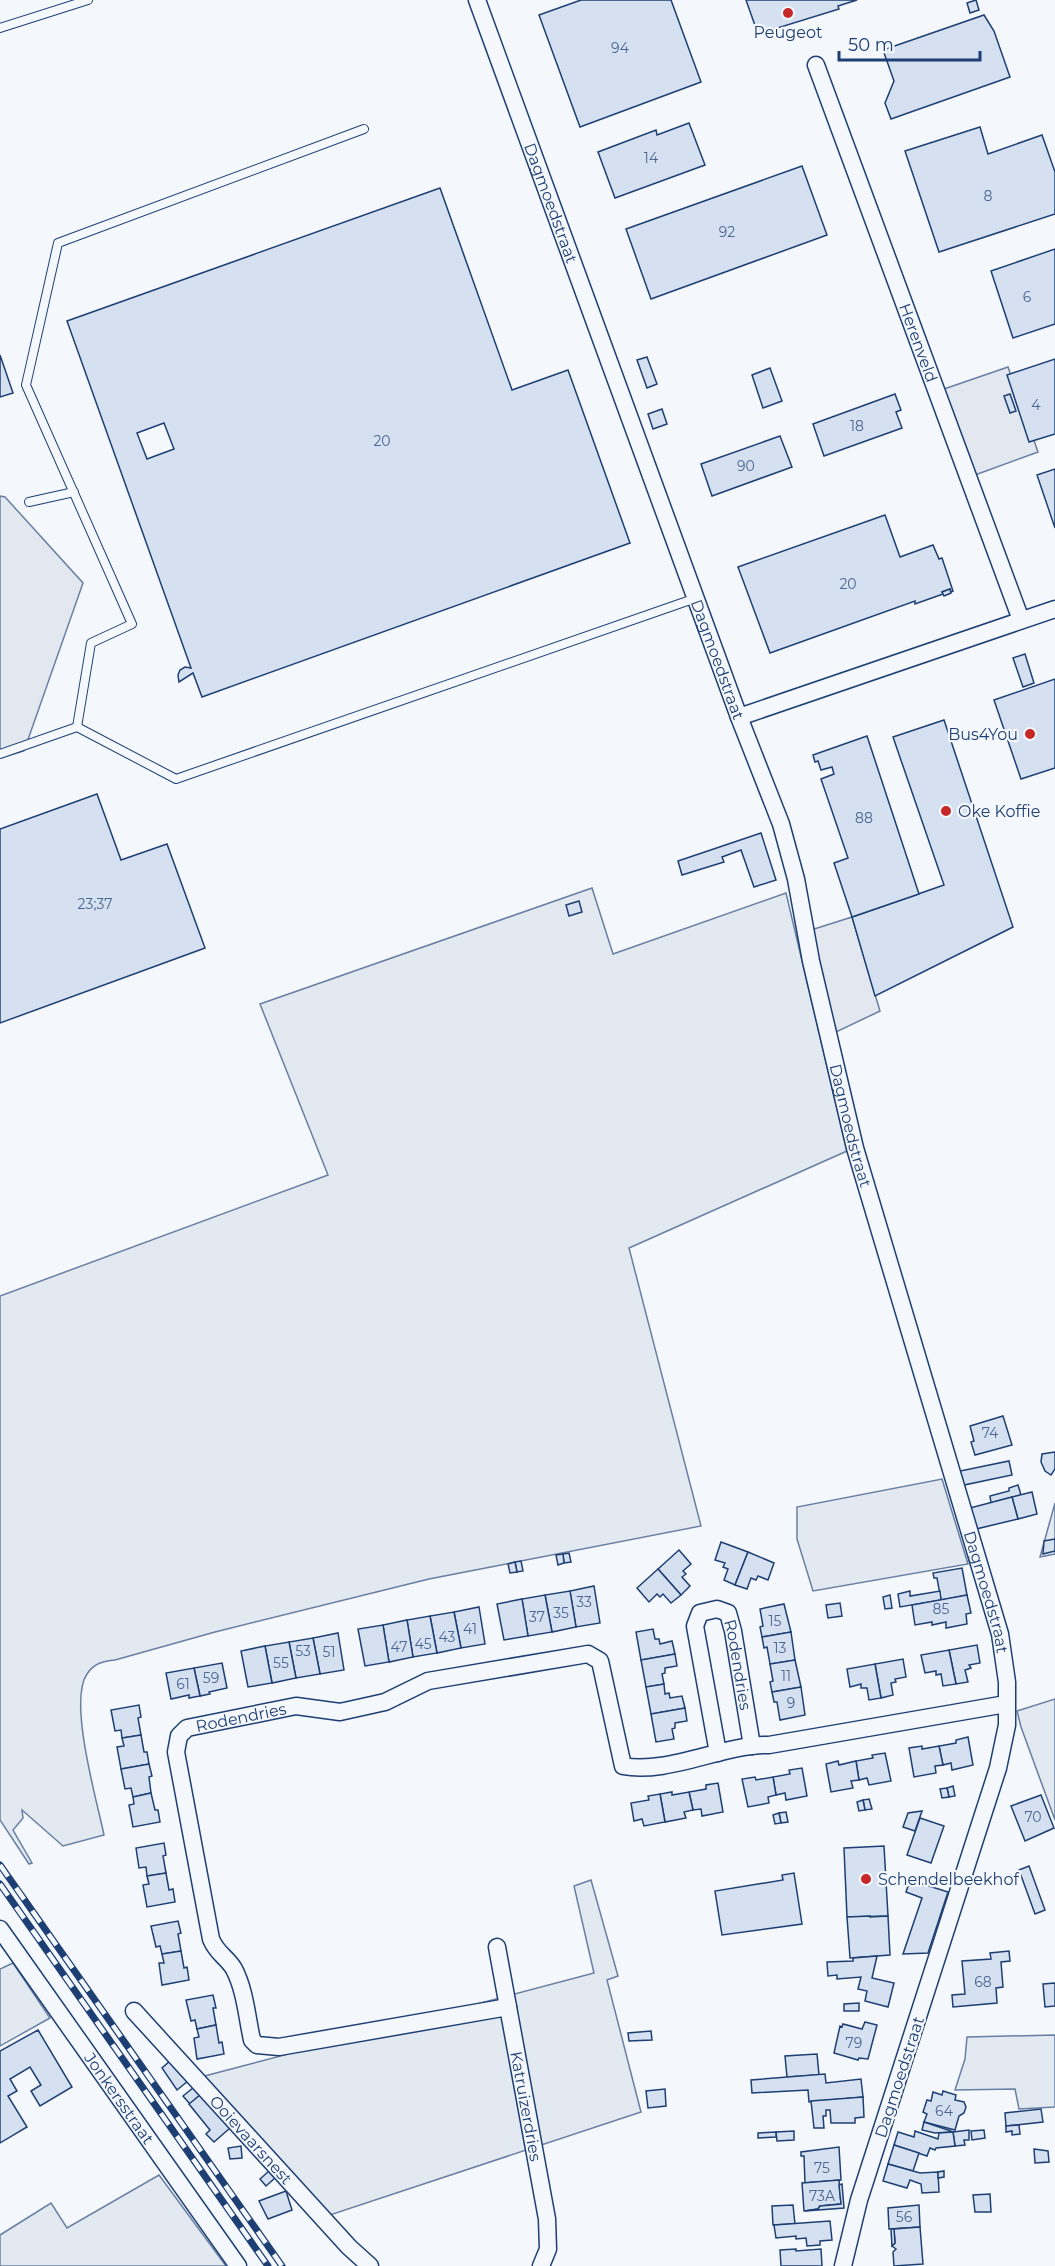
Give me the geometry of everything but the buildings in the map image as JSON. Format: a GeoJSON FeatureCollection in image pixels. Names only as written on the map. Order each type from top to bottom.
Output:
{"type":"FeatureCollection","features":[{"type":"Feature","properties":{"kind":"street","name":"Dagmoedstraat"},"geometry":{"type":"LineString","coordinates":[[477,0],[739,717],[781,824],[796,879],[811,961],[855,1148],[999,1634],[1007,1682],[1007,1725],[998,1768],[859,2200],[843,2266]]}},
{"type":"Feature","properties":{"kind":"street","name":"Herenveld"},"geometry":{"type":"LineString","coordinates":[[816,65],[1021,620]]}},
{"type":"Feature","properties":{"kind":"street"},"geometry":{"type":"LineString","coordinates":[[739,717],[1055,609]]}},
{"type":"Feature","properties":{"kind":"street","name":"Rodendries"},"geometry":{"type":"LineString","coordinates":[[718,1753],[695,1626],[700,1613],[717,1609],[728,1613],[733,1631],[752,1746]]}},
{"type":"Feature","properties":{"kind":"street","name":"Rodendries"},"geometry":{"type":"LineString","coordinates":[[508,2007],[279,2047],[258,2045],[252,2040],[239,1982],[233,1967],[216,1951],[211,1939],[176,1752],[179,1736],[187,1728],[296,1706],[340,1712],[368,1707],[385,1702],[428,1681],[588,1654],[600,1661],[623,1766],[636,1769],[752,1746],[1006,1704]]}},
{"type":"Feature","properties":{"kind":"street","name":"Jonkersstraat"},"geometry":{"type":"LineString","coordinates":[[0,1929],[238,2266]]}},
{"type":"Feature","properties":{"kind":"street","name":"Katruizerdries"},"geometry":{"type":"LineString","coordinates":[[497,1947],[547,2219],[548,2249],[541,2266]]}},
{"type":"Feature","properties":{"kind":"street","name":"Ooievaarsnest"},"geometry":{"type":"LineString","coordinates":[[134,2011],[349,2247],[370,2266]]}},
{"type":"Feature","properties":{"kind":"lane"},"geometry":{"type":"LineString","coordinates":[[0,28],[88,0]]}},
{"type":"Feature","properties":{"kind":"lane"},"geometry":{"type":"LineString","coordinates":[[77,727],[91,643],[132,624],[26,385],[58,243],[364,129]]}},
{"type":"Feature","properties":{"kind":"lane"},"geometry":{"type":"LineString","coordinates":[[29,502],[74,492]]}},
{"type":"Feature","properties":{"kind":"lane"},"geometry":{"type":"LineString","coordinates":[[0,754],[77,727],[176,779],[696,598]]}},
{"type":"Feature","properties":{"kind":"shaded area"},"geometry":{"type":"Polygon","coordinates":[[[1008,367],[1038,452],[975,475],[944,389],[1008,367]]]}},
{"type":"Feature","properties":{"kind":"shaded area"},"geometry":{"type":"Polygon","coordinates":[[[0,496],[5,497],[83,583],[24,751],[0,758],[0,496]]]}},
{"type":"Feature","properties":{"kind":"shaded area"},"geometry":{"type":"Polygon","coordinates":[[[592,888],[613,954],[786,893],[847,1151],[629,1248],[701,1526],[429,1579],[100,1663],[87,1674],[82,1687],[81,1706],[86,1752],[104,1835],[63,1846],[22,1810],[23,1818],[13,1830],[32,1863],[29,1864],[0,1820],[0,1296],[328,1175],[260,1004],[592,888]]]}},
{"type":"Feature","properties":{"kind":"shaded area"},"geometry":{"type":"Polygon","coordinates":[[[852,917],[880,1011],[834,1033],[811,930],[852,917]]]}},
{"type":"Feature","properties":{"kind":"shaded area"},"geometry":{"type":"Polygon","coordinates":[[[942,1479],[968,1564],[813,1591],[797,1539],[797,1507],[942,1479]]]}},
{"type":"Feature","properties":{"kind":"shaded area"},"geometry":{"type":"Polygon","coordinates":[[[1055,1503],[1055,1554],[1040,1557],[1055,1503]]]}},
{"type":"Feature","properties":{"kind":"shaded area"},"geometry":{"type":"Polygon","coordinates":[[[1055,1699],[1055,1820],[1017,1711],[1055,1699]]]}},
{"type":"Feature","properties":{"kind":"shaded area"},"geometry":{"type":"Polygon","coordinates":[[[591,1880],[618,1976],[607,1980],[641,2112],[327,2216],[201,2077],[594,1973],[574,1886],[591,1880]]]}},
{"type":"Feature","properties":{"kind":"shaded area"},"geometry":{"type":"Polygon","coordinates":[[[13,1963],[50,2018],[0,2046],[0,1969],[13,1963]]]}},
{"type":"Feature","properties":{"kind":"shaded area"},"geometry":{"type":"Polygon","coordinates":[[[1055,2035],[1055,2107],[1019,2109],[1015,2089],[955,2090],[965,2059],[967,2037],[1055,2035]]]}},
{"type":"Feature","properties":{"kind":"shaded area"},"geometry":{"type":"Polygon","coordinates":[[[159,2175],[226,2266],[0,2266],[0,2235],[51,2203],[67,2228],[159,2175]]]}},
{"type":"Feature","properties":{"kind":"railway"},"geometry":{"type":"LineString","coordinates":[[0,1865],[282,2266]]}},
{"type":"Feature","properties":{"kind":"railway"},"geometry":{"type":"LineString","coordinates":[[0,1884],[268,2266]]}},
{"type":"Feature","properties":{"kind":"place","name":"Peugeot"},"geometry":{"type":"Point","coordinates":[788,13]}},
{"type":"Feature","properties":{"kind":"place","name":"Bus4You"},"geometry":{"type":"Point","coordinates":[1030,734]}},
{"type":"Feature","properties":{"kind":"place","name":"Oke Koffie"},"geometry":{"type":"Point","coordinates":[946,811]}},
{"type":"Feature","properties":{"kind":"place","name":"Schendelbeekhof"},"geometry":{"type":"Point","coordinates":[866,1879]}}]}
